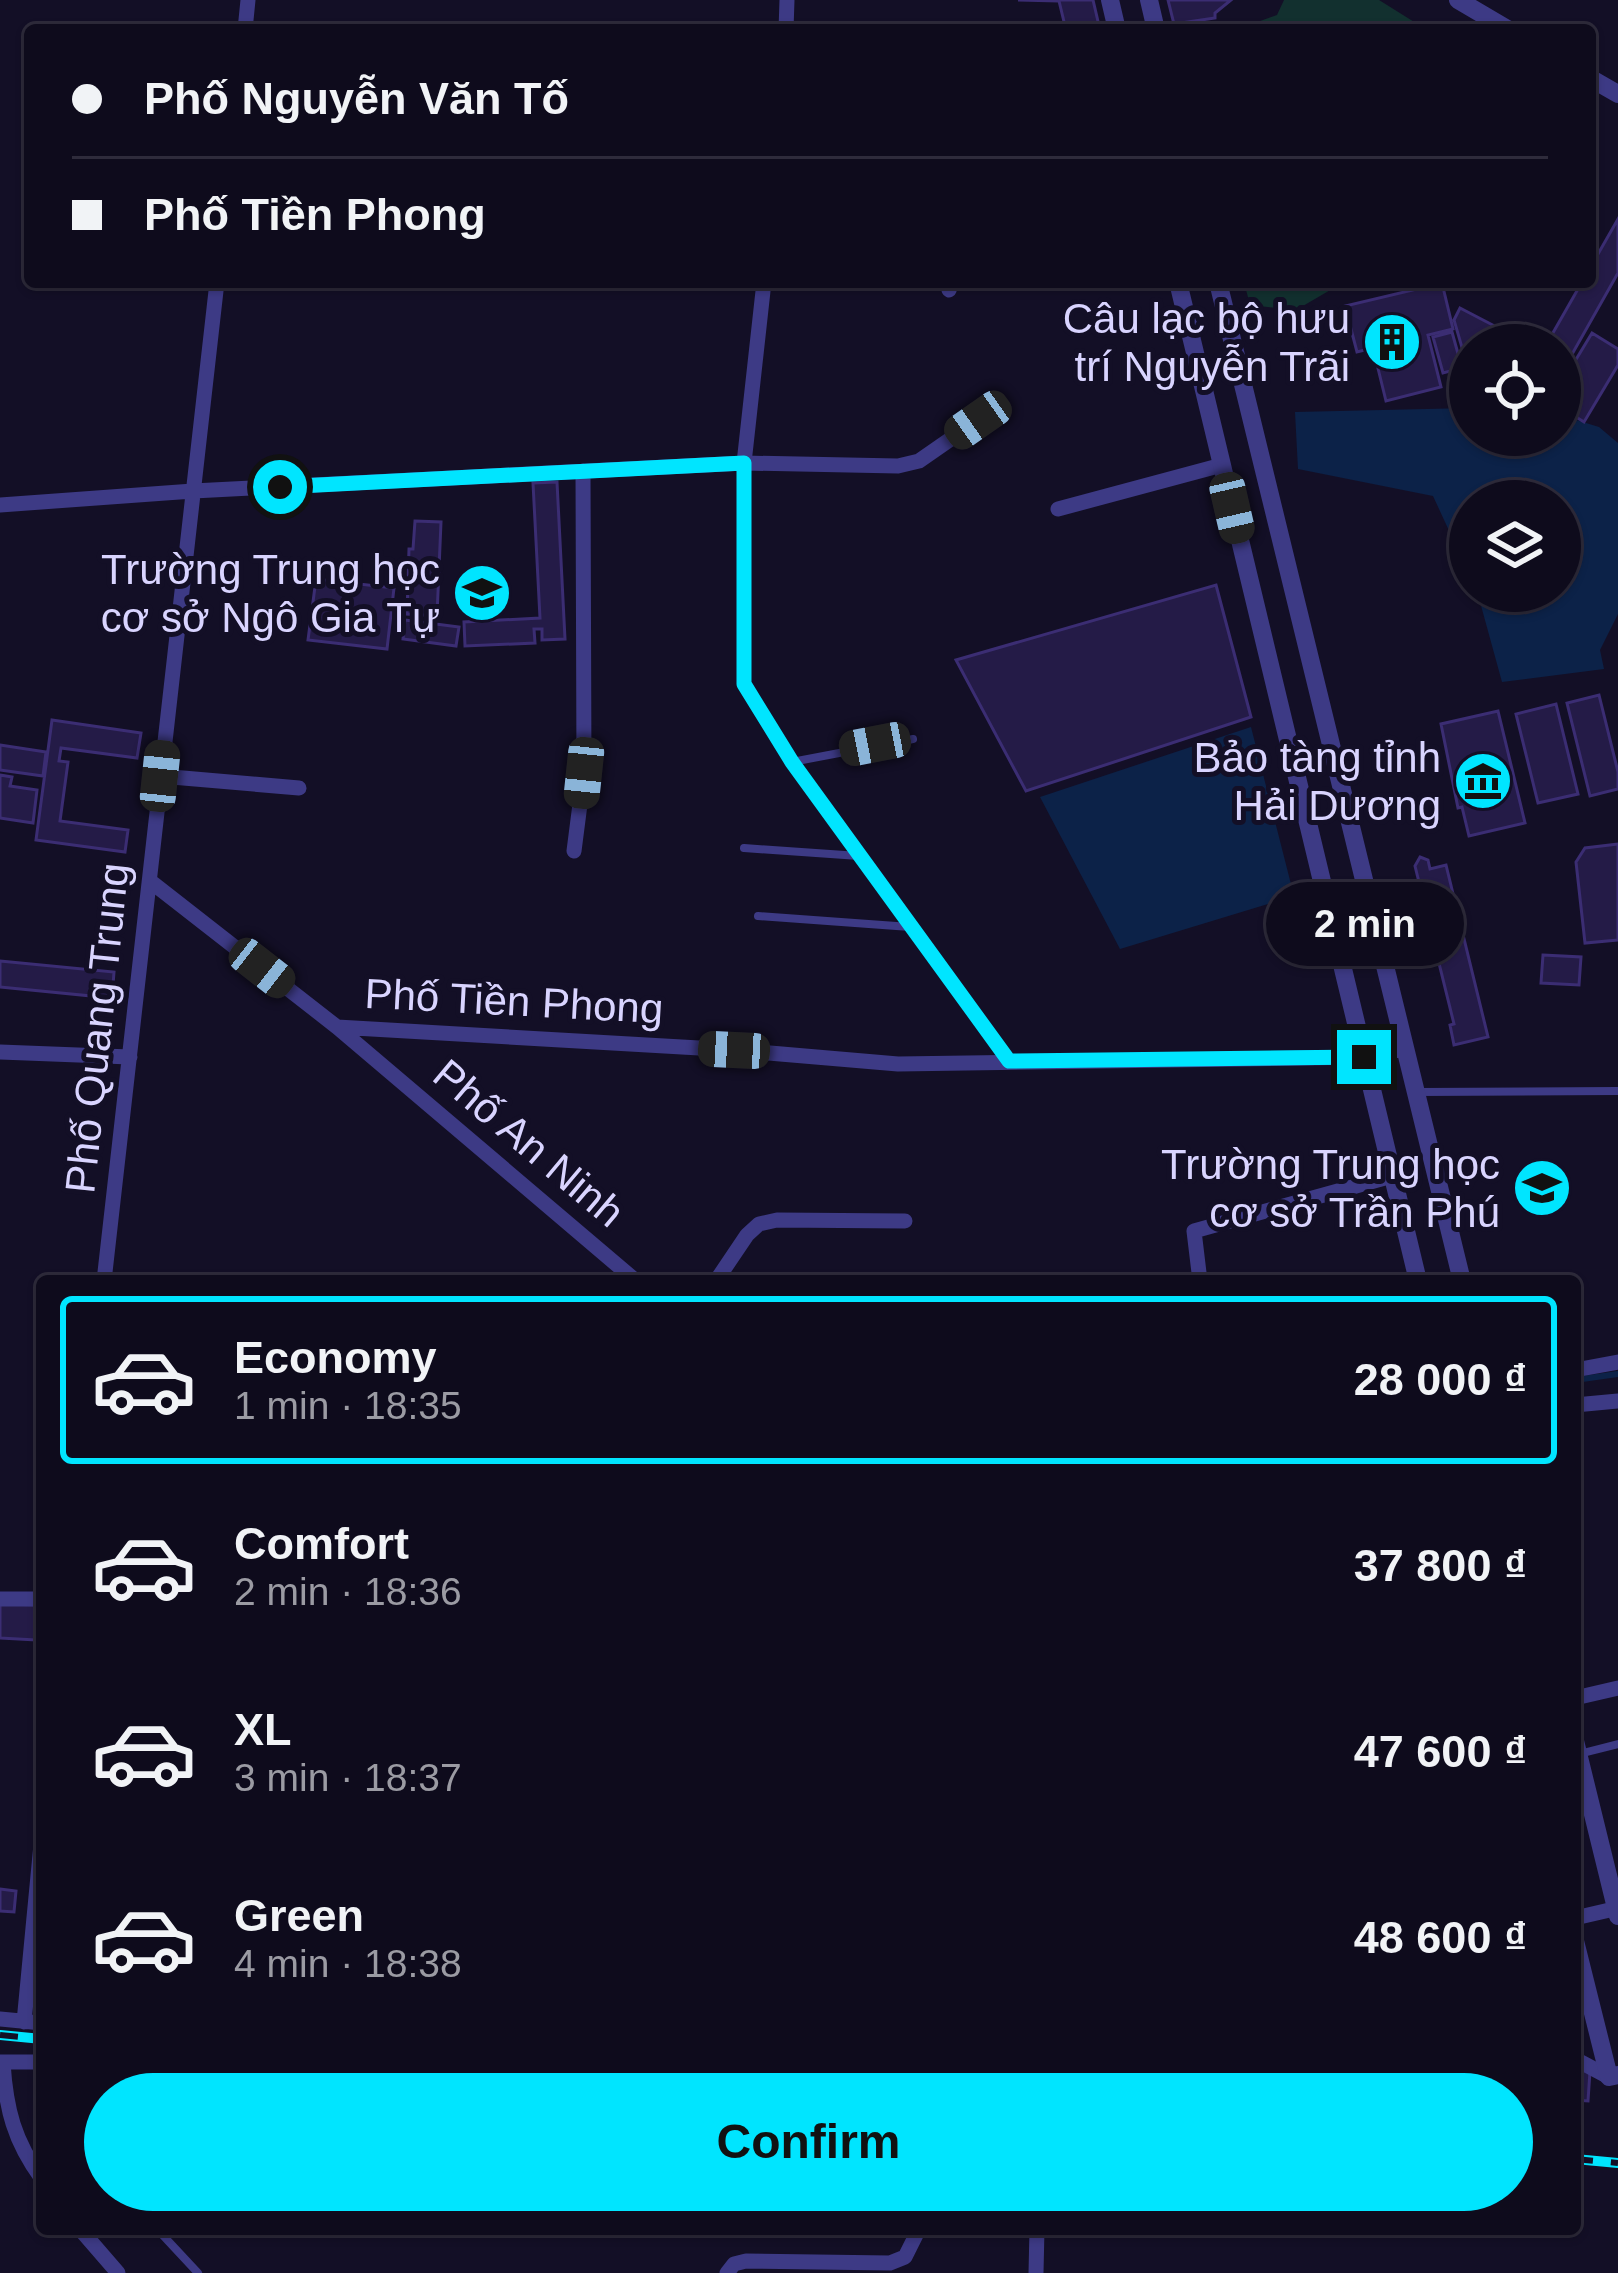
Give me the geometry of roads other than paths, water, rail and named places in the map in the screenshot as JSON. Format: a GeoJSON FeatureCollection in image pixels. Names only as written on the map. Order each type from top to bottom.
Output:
{"type":"FeatureCollection","features":[{"type":"Feature","properties":{"kind":"street"},"geometry":{"type":"LineString","coordinates":[[1458,0],[1499,24]]}},
{"type":"Feature","properties":{"kind":"street","name":"Phố Quang Trung"},"geometry":{"type":"LineString","coordinates":[[105,1275],[216,288]]}},
{"type":"Feature","properties":{"kind":"street"},"geometry":{"type":"LineString","coordinates":[[744,463],[763,288]]}},
{"type":"Feature","properties":{"kind":"street"},"geometry":{"type":"LineString","coordinates":[[1179,288],[1417,1275]]}},
{"type":"Feature","properties":{"kind":"street"},"geometry":{"type":"LineString","coordinates":[[1219,288],[1461,1275]]}},
{"type":"Feature","properties":{"kind":"street"},"geometry":{"type":"LineString","coordinates":[[1198,366],[1237,359]]}},
{"type":"Feature","properties":{"kind":"street"},"geometry":{"type":"LineString","coordinates":[[0,506],[194,491],[744,463],[909,464],[978,420]]}},
{"type":"Feature","properties":{"kind":"street"},"geometry":{"type":"LineString","coordinates":[[1058,509],[1222,465]]}},
{"type":"Feature","properties":{"kind":"street"},"geometry":{"type":"LineString","coordinates":[[574,851],[584,773],[583,471]]}},
{"type":"Feature","properties":{"kind":"street"},"geometry":{"type":"LineString","coordinates":[[160,776],[298,788]]}},
{"type":"Feature","properties":{"kind":"street"},"geometry":{"type":"LineString","coordinates":[[1304,810],[1344,800]]}},
{"type":"Feature","properties":{"kind":"street","name":"Phố An Ninh"},"geometry":{"type":"LineString","coordinates":[[150,880],[337,1027],[629,1275]]}},
{"type":"Feature","properties":{"kind":"street","name":"Phố Tiền Phong"},"geometry":{"type":"LineString","coordinates":[[337,1027],[898,1064],[1364,1057],[1406,1048]]}},
{"type":"Feature","properties":{"kind":"street"},"geometry":{"type":"LineString","coordinates":[[0,1052],[130,1057]]}},
{"type":"Feature","properties":{"kind":"street"},"geometry":{"type":"LineString","coordinates":[[1199,1275],[1194,1231],[1392,1176]]}},
{"type":"Feature","properties":{"kind":"street"},"geometry":{"type":"LineString","coordinates":[[721,1275],[759,1224],[777,1220],[905,1221]]}},
{"type":"Feature","properties":{"kind":"street"},"geometry":{"type":"LineString","coordinates":[[1581,1369],[1618,1362]]}},
{"type":"Feature","properties":{"kind":"street"},"geometry":{"type":"LineString","coordinates":[[1581,1404],[1618,1401]]}},
{"type":"Feature","properties":{"kind":"street"},"geometry":{"type":"LineString","coordinates":[[0,1599],[36,1599]]}},
{"type":"Feature","properties":{"kind":"street"},"geometry":{"type":"LineString","coordinates":[[1581,1697],[1618,1688]]}},
{"type":"Feature","properties":{"kind":"street"},"geometry":{"type":"LineString","coordinates":[[1581,1764],[1617,1911],[1581,1917]]}},
{"type":"Feature","properties":{"kind":"street"},"geometry":{"type":"LineString","coordinates":[[24,2022],[36,1897]]}},
{"type":"Feature","properties":{"kind":"street"},"geometry":{"type":"LineString","coordinates":[[1581,1962],[1613,2076]]}},
{"type":"Feature","properties":{"kind":"street"},"geometry":{"type":"LineString","coordinates":[[0,2019],[36,2023]]}},
{"type":"Feature","properties":{"kind":"street"},"geometry":{"type":"LineString","coordinates":[[36,2062],[2,2062],[6,2108],[20,2150],[36,2171]]}},
{"type":"Feature","properties":{"kind":"street"},"geometry":{"type":"LineString","coordinates":[[1581,2062],[1613,2076]]}},
{"type":"Feature","properties":{"kind":"street"},"geometry":{"type":"LineString","coordinates":[[85,2235],[118,2273]]}},
{"type":"Feature","properties":{"kind":"street"},"geometry":{"type":"LineString","coordinates":[[728,2273],[734,2264],[746,2261],[890,2264],[905,2258],[916,2235]]}},
{"type":"Feature","properties":{"kind":"street"},"geometry":{"type":"LineString","coordinates":[[1036,2273],[1037,2235]]}},
{"type":"Feature","properties":{"kind":"lane"},"geometry":{"type":"LineString","coordinates":[[744,463],[744,684],[792,762],[1009,1061]]}},
{"type":"Feature","properties":{"kind":"lane"},"geometry":{"type":"LineString","coordinates":[[792,762],[913,739]]}},
{"type":"Feature","properties":{"kind":"lane"},"geometry":{"type":"LineString","coordinates":[[744,848],[860,856]]}},
{"type":"Feature","properties":{"kind":"lane"},"geometry":{"type":"LineString","coordinates":[[758,916],[912,927]]}},
{"type":"Feature","properties":{"kind":"lane"},"geometry":{"type":"LineString","coordinates":[[1416,1092],[1618,1091]]}},
{"type":"Feature","properties":{"kind":"lane"},"geometry":{"type":"LineString","coordinates":[[1581,1748],[1618,1744]]}},
{"type":"Feature","properties":{"kind":"lane"},"geometry":{"type":"LineString","coordinates":[[163,2235],[199,2273]]}},
{"type":"Feature","properties":{"kind":"water"},"geometry":{"type":"Polygon","coordinates":[[[1449,408],[1449,456],[1581,456],[1581,421],[1599,427],[1618,443],[1618,614],[1600,650],[1604,669],[1502,682],[1483,612],[1581,612],[1581,480],[1449,480],[1449,531],[1433,496],[1298,469],[1295,412],[1449,408]]]}},
{"type":"Feature","properties":{"kind":"water"},"geometry":{"type":"Polygon","coordinates":[[[1251,727],[1294,896],[1120,949],[1040,797],[1251,727]]]}},
{"type":"Feature","properties":{"kind":"waterway"},"geometry":{"type":"LineString","coordinates":[[1581,1379],[1618,1374]]}},
{"type":"Feature","properties":{"kind":"railway"},"geometry":{"type":"LineString","coordinates":[[0,2035],[36,2038]]}},
{"type":"Feature","properties":{"kind":"railway"},"geometry":{"type":"LineString","coordinates":[[1581,2160],[1618,2163]]}},
{"type":"Feature","properties":{"kind":"place","name":"Câu lạc bộ hưu trí Nguyễn Trãi"},"geometry":{"type":"Point","coordinates":[1392,342]}},
{"type":"Feature","properties":{"kind":"place","name":"Trường Trung học cơ sở Ngô Gia Tự"},"geometry":{"type":"Point","coordinates":[482,593]}},
{"type":"Feature","properties":{"kind":"place","name":"Bảo tàng tỉnh Hải Dương"},"geometry":{"type":"Point","coordinates":[1483,781]}},
{"type":"Feature","properties":{"kind":"place","name":"Trường Trung học cơ sở Trần Phú"},"geometry":{"type":"Point","coordinates":[1542,1188]}}]}
